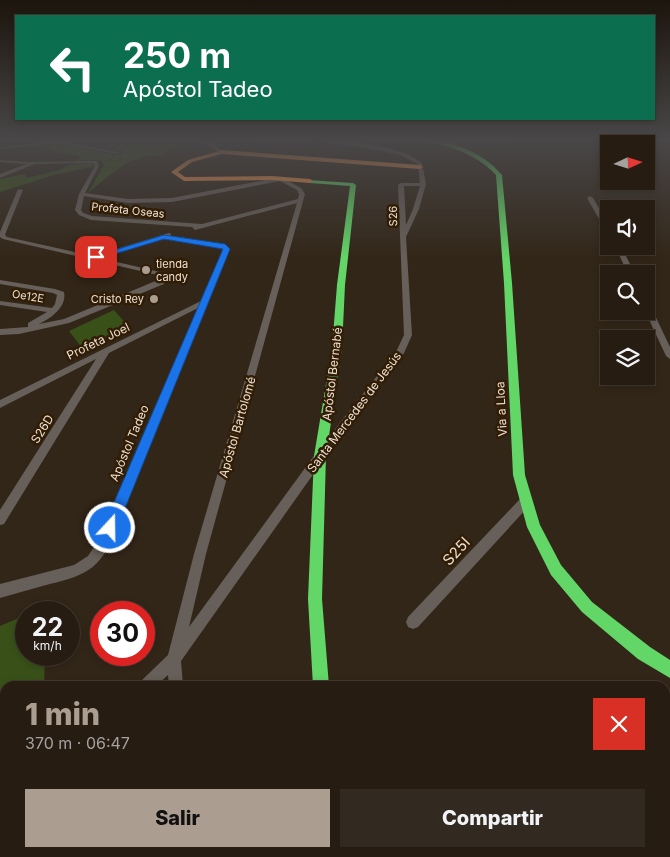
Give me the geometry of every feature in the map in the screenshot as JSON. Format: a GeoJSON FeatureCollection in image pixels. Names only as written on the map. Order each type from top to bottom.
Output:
{"type":"FeatureCollection","features":[{"type":"Feature","properties":{"kind":"street","name":"Profeta Oseas"},"geometry":{"type":"LineString","coordinates":[[89,179],[82,194],[78,210],[81,214],[91,218],[201,226]]}},
{"type":"Feature","properties":{"kind":"street"},"geometry":{"type":"LineString","coordinates":[[96,257],[201,226],[300,200],[302,194],[299,189],[281,179],[184,179]]}},
{"type":"Feature","properties":{"kind":"street"},"geometry":{"type":"LineString","coordinates":[[82,194],[128,201],[172,200],[281,179]]}},
{"type":"Feature","properties":{"kind":"street","name":"Apóstol Bernabé"},"geometry":{"type":"LineString","coordinates":[[281,179],[351,184],[354,188],[341,285],[337,348],[320,456],[315,599],[321,681]]}},
{"type":"Feature","properties":{"kind":"street","name":"Santa Mercedes de Jesús"},"geometry":{"type":"LineString","coordinates":[[151,681],[174,659],[320,456],[400,353],[408,335],[403,237],[416,209],[423,184],[422,179]]}},
{"type":"Feature","properties":{"kind":"street","name":"Via a Lloa"},"geometry":{"type":"LineString","coordinates":[[499,179],[508,283],[519,475],[524,502],[542,547],[565,585],[580,602],[618,634],[670,670]]}},
{"type":"Feature","properties":{"kind":"street","name":"S26"},"geometry":{"type":"LineString","coordinates":[[403,237],[401,185],[423,184]]}},
{"type":"Feature","properties":{"kind":"street"},"geometry":{"type":"LineString","coordinates":[[0,332],[66,322],[165,279],[166,275],[2,236],[20,190]]}},
{"type":"Feature","properties":{"kind":"street"},"geometry":{"type":"LineString","coordinates":[[590,198],[600,215]]}},
{"type":"Feature","properties":{"kind":"street","name":"Apóstol Bartolomé"},"geometry":{"type":"LineString","coordinates":[[176,681],[174,659],[200,554],[300,200]]}},
{"type":"Feature","properties":{"kind":"street","name":"Apóstol Tadeo"},"geometry":{"type":"LineString","coordinates":[[0,591],[77,571],[87,565],[102,549],[161,403],[227,249],[225,246],[164,237]]}},
{"type":"Feature","properties":{"kind":"street"},"geometry":{"type":"LineString","coordinates":[[0,282],[55,291],[61,294],[61,298],[53,311],[40,321],[18,330]]}},
{"type":"Feature","properties":{"kind":"street","name":"Profeta Joel"},"geometry":{"type":"LineString","coordinates":[[0,404],[206,301]]}},
{"type":"Feature","properties":{"kind":"street","name":"Oe12E"},"geometry":{"type":"LineString","coordinates":[[0,303],[53,311]]}},
{"type":"Feature","properties":{"kind":"street"},"geometry":{"type":"LineString","coordinates":[[653,320],[670,356]]}},
{"type":"Feature","properties":{"kind":"street","name":"S26D"},"geometry":{"type":"LineString","coordinates":[[0,520],[106,351]]}},
{"type":"Feature","properties":{"kind":"street","name":"S25I"},"geometry":{"type":"LineString","coordinates":[[412,622],[524,502]]}},
{"type":"Feature","properties":{"kind":"green space"},"geometry":{"type":"Polygon","coordinates":[[[0,179],[41,179],[0,192],[0,179]]]}},
{"type":"Feature","properties":{"kind":"green space"},"geometry":{"type":"Polygon","coordinates":[[[96,179],[106,179],[88,193],[96,179]]]}},
{"type":"Feature","properties":{"kind":"green space"},"geometry":{"type":"Polygon","coordinates":[[[114,310],[128,326],[82,348],[69,331],[114,310]]]}},
{"type":"Feature","properties":{"kind":"green space"},"geometry":{"type":"Polygon","coordinates":[[[15,620],[15,666],[45,666],[44,681],[0,681],[0,626],[15,620]]]}},
{"type":"Feature","properties":{"kind":"traffic: fast"},"geometry":{"type":"LineString","coordinates":[[499,179],[508,283],[519,475],[534,527],[556,570],[587,607],[644,653],[670,670]]}},
{"type":"Feature","properties":{"kind":"traffic: fast"},"geometry":{"type":"LineString","coordinates":[[310,181],[353,185],[341,285],[337,348],[320,456],[315,599],[321,681]]}},
{"type":"Feature","properties":{"kind":"traffic: slow"},"geometry":{"type":"LineString","coordinates":[[285,179],[310,181]]}},
{"type":"Feature","properties":{"kind":"place","name":"tienda candy"},"geometry":{"type":"Point","coordinates":[146,270]}},
{"type":"Feature","properties":{"kind":"place","name":"Cristo Rey"},"geometry":{"type":"Point","coordinates":[154,299]}},
{"type":"Feature","properties":{"kind":"route"},"geometry":{"type":"LineString","coordinates":[[96,257],[164,237],[225,246],[227,249],[110,528]]}}]}
